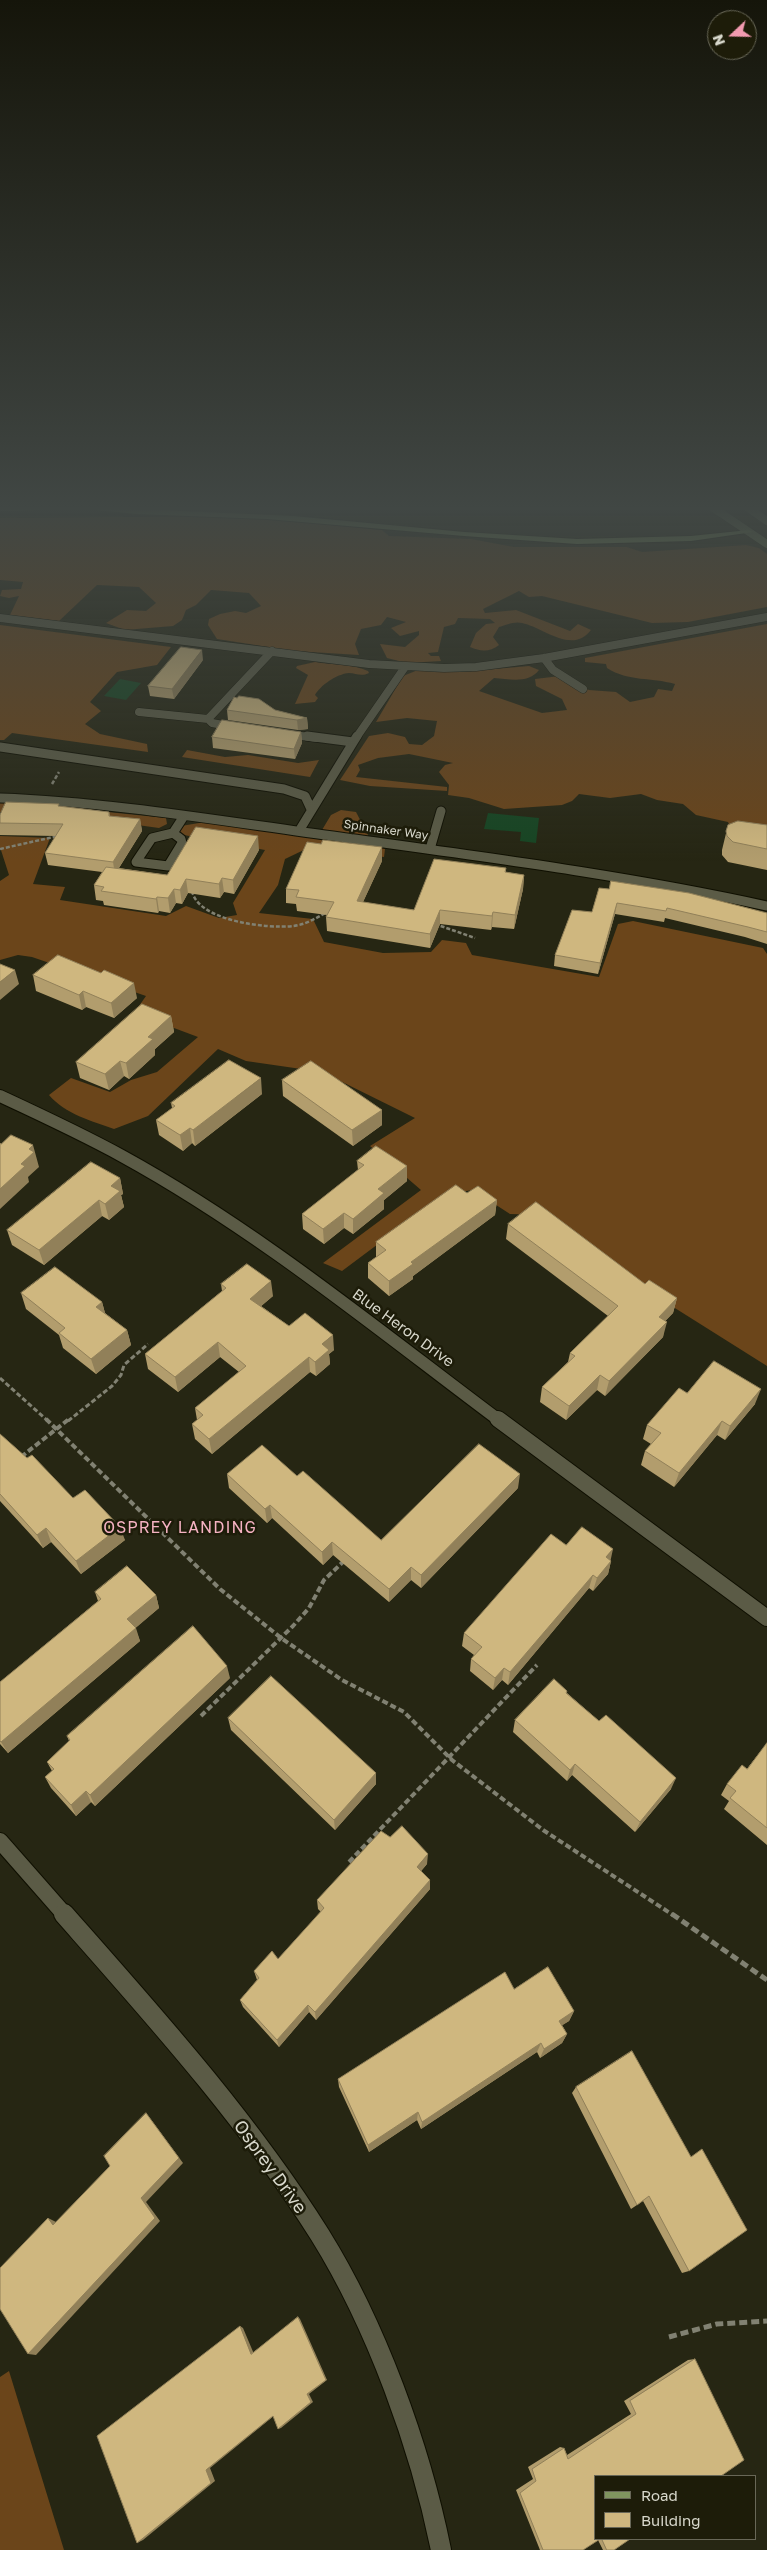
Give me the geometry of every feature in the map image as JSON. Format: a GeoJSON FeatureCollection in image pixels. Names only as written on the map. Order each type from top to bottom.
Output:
{"type":"FeatureCollection","features":[{"type":"Feature","properties":{"kind":"street"},"geometry":{"type":"LineString","coordinates":[[49,624],[405,667],[476,667],[544,658],[725,624]]}},
{"type":"Feature","properties":{"kind":"street"},"geometry":{"type":"LineString","coordinates":[[208,718],[248,679],[272,651]]}},
{"type":"Feature","properties":{"kind":"street"},"geometry":{"type":"LineString","coordinates":[[544,658],[554,670],[583,688]]}},
{"type":"Feature","properties":{"kind":"street"},"geometry":{"type":"LineString","coordinates":[[300,831],[311,809],[353,742],[405,667]]}},
{"type":"Feature","properties":{"kind":"street"},"geometry":{"type":"LineString","coordinates":[[144,709],[208,718],[212,723],[242,728]]}},
{"type":"Feature","properties":{"kind":"street"},"geometry":{"type":"LineString","coordinates":[[178,726],[193,717]]}},
{"type":"Feature","properties":{"kind":"street"},"geometry":{"type":"LineString","coordinates":[[276,732],[353,742]]}},
{"type":"Feature","properties":{"kind":"street"},"geometry":{"type":"LineString","coordinates":[[0,746],[284,789],[305,796],[311,809]]}},
{"type":"Feature","properties":{"kind":"street","name":"Spinnaker Way"},"geometry":{"type":"LineString","coordinates":[[0,798],[53,800],[430,849],[615,876],[767,906]]}},
{"type":"Feature","properties":{"kind":"street"},"geometry":{"type":"LineString","coordinates":[[430,849],[441,811]]}},
{"type":"Feature","properties":{"kind":"street"},"geometry":{"type":"LineString","coordinates":[[173,833],[181,839],[182,843],[168,866],[136,862],[152,838],[173,833],[184,816]]}},
{"type":"Feature","properties":{"kind":"street","name":"Blue Heron Drive"},"geometry":{"type":"LineString","coordinates":[[0,1096],[87,1138],[188,1196],[413,1354],[767,1618]]}},
{"type":"Feature","properties":{"kind":"street","name":"Osprey Drive"},"geometry":{"type":"LineString","coordinates":[[0,1841],[140,2000],[209,2085],[272,2168],[319,2236],[347,2285],[407,2422],[418,2453],[441,2550]]}},
{"type":"Feature","properties":{"kind":"path"},"geometry":{"type":"LineString","coordinates":[[0,849],[57,837],[61,830]]}},
{"type":"Feature","properties":{"kind":"path"},"geometry":{"type":"LineString","coordinates":[[192,888],[193,896],[202,909],[226,917],[273,926],[293,926],[311,921],[330,909]]}},
{"type":"Feature","properties":{"kind":"path"},"geometry":{"type":"LineString","coordinates":[[438,921],[432,923],[475,938]]}},
{"type":"Feature","properties":{"kind":"path"},"geometry":{"type":"LineString","coordinates":[[14,1462],[112,1386],[124,1365],[148,1344]]}},
{"type":"Feature","properties":{"kind":"path"},"geometry":{"type":"LineString","coordinates":[[0,1378],[57,1429],[220,1589],[281,1638],[342,1680],[404,1712],[449,1756],[543,1830],[665,1909],[767,1980]]}},
{"type":"Feature","properties":{"kind":"path"},"geometry":{"type":"LineString","coordinates":[[201,1716],[310,1608],[324,1580],[351,1554]]}},
{"type":"Feature","properties":{"kind":"path"},"geometry":{"type":"LineString","coordinates":[[349,1862],[537,1665]]}},
{"type":"Feature","properties":{"kind":"path"},"geometry":{"type":"LineString","coordinates":[[669,2338],[692,2328],[714,2323],[767,2321]]}},
{"type":"Feature","properties":{"kind":"shaded area"},"geometry":{"type":"Polygon","coordinates":[[[109,624],[176,624],[173,626],[125,630],[109,624]]]}},
{"type":"Feature","properties":{"kind":"shaded area"},"geometry":{"type":"Polygon","coordinates":[[[382,624],[361,629],[355,644],[359,655],[295,651],[217,639],[208,625],[382,624]]]}},
{"type":"Feature","properties":{"kind":"shaded area"},"geometry":{"type":"Polygon","coordinates":[[[401,624],[455,624],[444,627],[438,652],[428,653],[431,656],[439,656],[441,661],[407,663],[387,658],[380,644],[405,647],[419,635],[419,631],[400,636],[391,628],[401,624]]]}},
{"type":"Feature","properties":{"kind":"shaded area"},"geometry":{"type":"Polygon","coordinates":[[[486,624],[510,624],[499,627],[493,637],[499,645],[489,650],[478,650],[470,647],[476,633],[486,624]]]}},
{"type":"Feature","properties":{"kind":"shaded area"},"geometry":{"type":"Polygon","coordinates":[[[524,624],[552,624],[570,631],[578,624],[591,630],[583,637],[575,640],[566,640],[524,624]]]}},
{"type":"Feature","properties":{"kind":"shaded area"},"geometry":{"type":"Polygon","coordinates":[[[767,624],[767,834],[733,833],[728,822],[696,815],[683,804],[657,800],[641,794],[610,798],[579,794],[572,801],[562,805],[504,809],[469,798],[448,795],[449,785],[439,772],[445,765],[453,763],[409,754],[378,758],[358,765],[360,770],[356,777],[447,787],[447,791],[370,786],[340,780],[369,736],[388,733],[405,737],[409,744],[422,745],[434,736],[437,721],[407,718],[376,722],[403,676],[418,670],[461,672],[529,666],[539,670],[524,679],[494,678],[479,691],[542,713],[567,710],[562,699],[536,686],[535,679],[560,676],[589,690],[616,692],[630,702],[654,697],[658,689],[672,691],[675,684],[624,675],[607,668],[606,664],[585,662],[585,658],[767,624]]]}},
{"type":"Feature","properties":{"kind":"shaded area"},"geometry":{"type":"Polygon","coordinates":[[[0,625],[171,647],[157,665],[117,672],[90,702],[101,711],[85,724],[100,734],[147,744],[148,752],[12,733],[4,740],[0,740],[0,625]]]}},
{"type":"Feature","properties":{"kind":"shaded area"},"geometry":{"type":"Polygon","coordinates":[[[315,662],[356,667],[369,673],[361,675],[349,673],[339,676],[321,688],[315,695],[318,698],[315,702],[295,704],[308,675],[296,668],[297,666],[315,662]]]}},
{"type":"Feature","properties":{"kind":"shaded area"},"geometry":{"type":"Polygon","coordinates":[[[120,679],[141,683],[126,700],[104,696],[120,679]]]}},
{"type":"Feature","properties":{"kind":"shaded area"},"geometry":{"type":"Polygon","coordinates":[[[187,750],[225,757],[248,755],[298,763],[319,760],[310,777],[182,757],[187,750]]]}},
{"type":"Feature","properties":{"kind":"shaded area"},"geometry":{"type":"Polygon","coordinates":[[[0,801],[166,818],[167,824],[159,828],[58,814],[0,812],[0,801]]]}},
{"type":"Feature","properties":{"kind":"shaded area"},"geometry":{"type":"Polygon","coordinates":[[[341,810],[356,812],[368,835],[368,842],[385,849],[384,857],[308,848],[285,859],[278,885],[259,913],[313,919],[324,942],[383,953],[431,952],[442,940],[466,943],[472,955],[599,977],[618,924],[633,921],[763,948],[767,954],[767,1366],[651,1293],[543,1215],[510,1214],[473,1190],[445,1194],[342,1271],[323,1263],[421,1190],[370,1146],[415,1118],[322,1072],[246,1061],[218,1049],[148,1116],[114,1129],[71,1112],[55,1102],[49,1095],[71,1078],[110,1092],[131,1080],[157,1072],[198,1037],[134,1013],[146,996],[32,957],[18,955],[0,960],[0,881],[9,875],[0,847],[0,836],[50,838],[33,884],[65,887],[60,900],[166,916],[186,906],[219,918],[237,915],[233,903],[265,850],[173,833],[181,826],[205,822],[319,835],[331,815],[341,810]]]}},
{"type":"Feature","properties":{"kind":"shaded area"},"geometry":{"type":"Polygon","coordinates":[[[488,813],[539,818],[536,843],[520,841],[521,832],[484,829],[488,813]]]}},
{"type":"Feature","properties":{"kind":"shaded area"},"geometry":{"type":"Polygon","coordinates":[[[9,2371],[64,2550],[0,2550],[0,2377],[9,2371]]]}},
{"type":"Feature","properties":{"kind":"building"},"geometry":{"type":"Polygon","coordinates":[[[181,647],[202,650],[172,689],[148,686],[181,647]]]}},
{"type":"Feature","properties":{"kind":"building"},"geometry":{"type":"Polygon","coordinates":[[[239,696],[259,699],[275,710],[307,718],[297,720],[227,710],[234,697],[237,698],[239,696]]]}},
{"type":"Feature","properties":{"kind":"building"},"geometry":{"type":"Polygon","coordinates":[[[222,720],[301,732],[294,749],[212,737],[222,720]]]}},
{"type":"Feature","properties":{"kind":"building"},"geometry":{"type":"Polygon","coordinates":[[[6,802],[59,804],[58,806],[109,812],[109,816],[140,819],[113,862],[45,853],[63,824],[0,823],[0,815],[6,802]]]}},
{"type":"Feature","properties":{"kind":"building"},"geometry":{"type":"Polygon","coordinates":[[[738,821],[767,825],[767,849],[733,842],[727,836],[726,831],[728,825],[738,821]]]}},
{"type":"Feature","properties":{"kind":"building"},"geometry":{"type":"Polygon","coordinates":[[[196,827],[258,836],[233,880],[222,878],[219,884],[186,879],[180,890],[174,889],[168,898],[157,897],[156,899],[101,891],[104,887],[94,885],[106,867],[167,875],[196,827]]]}},
{"type":"Feature","properties":{"kind":"building"},"geometry":{"type":"Polygon","coordinates":[[[323,840],[382,847],[357,901],[414,910],[434,859],[506,868],[505,872],[524,875],[515,915],[493,912],[492,916],[440,910],[430,934],[326,917],[334,902],[296,897],[299,890],[286,889],[307,842],[321,844],[323,840]]]}},
{"type":"Feature","properties":{"kind":"building"},"geometry":{"type":"Polygon","coordinates":[[[611,881],[689,893],[767,913],[767,932],[667,908],[666,911],[617,903],[600,963],[555,955],[572,910],[592,912],[599,888],[609,889],[611,881]]]}},
{"type":"Feature","properties":{"kind":"building"},"geometry":{"type":"Polygon","coordinates":[[[58,955],[101,973],[104,970],[134,983],[111,1003],[83,991],[79,995],[33,975],[58,955]]]}},
{"type":"Feature","properties":{"kind":"building"},"geometry":{"type":"Polygon","coordinates":[[[0,964],[15,970],[0,982],[0,964]]]}},
{"type":"Feature","properties":{"kind":"building"},"geometry":{"type":"Polygon","coordinates":[[[142,1004],[171,1016],[148,1037],[153,1039],[126,1063],[120,1061],[105,1074],[76,1062],[142,1004]]]}},
{"type":"Feature","properties":{"kind":"building"},"geometry":{"type":"Polygon","coordinates":[[[229,1060],[261,1078],[193,1130],[190,1128],[180,1135],[156,1120],[175,1106],[171,1103],[229,1060]]]}},
{"type":"Feature","properties":{"kind":"building"},"geometry":{"type":"Polygon","coordinates":[[[311,1061],[382,1110],[352,1130],[282,1080],[311,1061]]]}},
{"type":"Feature","properties":{"kind":"building"},"geometry":{"type":"Polygon","coordinates":[[[11,1135],[33,1145],[29,1149],[34,1152],[21,1164],[25,1166],[0,1189],[0,1143],[11,1135]]]}},
{"type":"Feature","properties":{"kind":"building"},"geometry":{"type":"Polygon","coordinates":[[[376,1146],[407,1166],[378,1189],[384,1193],[353,1219],[344,1213],[323,1229],[302,1214],[364,1165],[357,1161],[376,1146]]]}},
{"type":"Feature","properties":{"kind":"building"},"geometry":{"type":"Polygon","coordinates":[[[91,1162],[120,1178],[111,1186],[120,1191],[105,1204],[99,1200],[39,1250],[7,1230],[91,1162]]]}},
{"type":"Feature","properties":{"kind":"building"},"geometry":{"type":"Polygon","coordinates":[[[456,1185],[467,1193],[478,1186],[497,1200],[411,1262],[413,1264],[389,1281],[368,1263],[386,1250],[376,1242],[456,1185]]]}},
{"type":"Feature","properties":{"kind":"building"},"geometry":{"type":"Polygon","coordinates":[[[536,1202],[645,1284],[649,1280],[677,1298],[659,1317],[667,1322],[609,1381],[600,1375],[569,1406],[542,1387],[575,1356],[570,1353],[618,1306],[508,1224],[536,1202]]]}},
{"type":"Feature","properties":{"kind":"building"},"geometry":{"type":"Polygon","coordinates":[[[247,1264],[271,1281],[250,1299],[289,1326],[305,1313],[333,1335],[322,1344],[329,1350],[315,1362],[309,1357],[209,1439],[192,1424],[203,1415],[195,1408],[246,1366],[218,1342],[175,1377],[145,1354],[226,1288],[221,1284],[247,1264]]]}},
{"type":"Feature","properties":{"kind":"building"},"geometry":{"type":"Polygon","coordinates":[[[55,1267],[102,1302],[96,1307],[127,1330],[91,1359],[59,1333],[65,1328],[21,1293],[55,1267]]]}},
{"type":"Feature","properties":{"kind":"building"},"geometry":{"type":"Polygon","coordinates":[[[714,1361],[761,1389],[730,1426],[722,1421],[679,1473],[645,1451],[661,1433],[647,1425],[679,1388],[687,1393],[714,1361]]]}},
{"type":"Feature","properties":{"kind":"building"},"geometry":{"type":"Polygon","coordinates":[[[0,1434],[27,1458],[32,1455],[73,1498],[85,1490],[120,1527],[76,1561],[46,1528],[37,1535],[0,1494],[0,1434]]]}},
{"type":"Feature","properties":{"kind":"building"},"geometry":{"type":"Polygon","coordinates":[[[479,1444],[520,1474],[421,1575],[411,1567],[389,1589],[332,1542],[322,1552],[270,1505],[265,1509],[227,1474],[262,1445],[297,1476],[303,1471],[381,1540],[479,1444]]]}},
{"type":"Feature","properties":{"kind":"building"},"geometry":{"type":"Polygon","coordinates":[[[582,1527],[613,1549],[606,1557],[611,1561],[597,1578],[593,1575],[510,1672],[504,1668],[495,1678],[471,1659],[482,1647],[464,1633],[551,1534],[566,1545],[582,1527]]]}},
{"type":"Feature","properties":{"kind":"building"},"geometry":{"type":"Polygon","coordinates":[[[127,1566],[156,1595],[127,1619],[136,1628],[1,1742],[0,1682],[101,1599],[95,1592],[127,1566]]]}},
{"type":"Feature","properties":{"kind":"building"},"geometry":{"type":"Polygon","coordinates":[[[193,1626],[227,1666],[90,1795],[86,1791],[71,1805],[45,1777],[54,1769],[47,1762],[70,1740],[67,1736],[193,1626]]]}},
{"type":"Feature","properties":{"kind":"building"},"geometry":{"type":"Polygon","coordinates":[[[271,1676],[376,1773],[334,1820],[228,1718],[271,1676]]]}},
{"type":"Feature","properties":{"kind":"building"},"geometry":{"type":"Polygon","coordinates":[[[554,1679],[567,1691],[566,1693],[599,1721],[606,1715],[676,1778],[640,1822],[575,1764],[570,1770],[515,1720],[554,1679]]]}},
{"type":"Feature","properties":{"kind":"building"},"geometry":{"type":"Polygon","coordinates":[[[767,1743],[767,1828],[730,1798],[736,1791],[727,1784],[742,1765],[747,1769],[767,1743]]]}},
{"type":"Feature","properties":{"kind":"building"},"geometry":{"type":"Polygon","coordinates":[[[402,1826],[428,1854],[417,1867],[430,1880],[315,2012],[308,2005],[277,2040],[240,2000],[259,1978],[254,1971],[272,1951],[278,1959],[324,1908],[317,1900],[381,1831],[390,1837],[402,1826]]]}},
{"type":"Feature","properties":{"kind":"building"},"geometry":{"type":"Polygon","coordinates":[[[548,1967],[574,2011],[559,2021],[567,2034],[544,2049],[541,2043],[422,2122],[418,2112],[368,2145],[338,2079],[505,1972],[514,1989],[548,1967]]]}},
{"type":"Feature","properties":{"kind":"building"},"geometry":{"type":"Polygon","coordinates":[[[632,2051],[691,2157],[702,2149],[747,2230],[689,2271],[649,2196],[637,2205],[576,2087],[632,2051]]]}},
{"type":"Feature","properties":{"kind":"building"},"geometry":{"type":"Polygon","coordinates":[[[146,2113],[179,2158],[141,2198],[155,2218],[28,2354],[0,2309],[0,2268],[48,2218],[53,2225],[110,2166],[104,2156],[146,2113]]]}},
{"type":"Feature","properties":{"kind":"building"},"geometry":{"type":"Polygon","coordinates":[[[298,2317],[326,2380],[307,2394],[311,2402],[278,2429],[273,2416],[206,2470],[211,2483],[137,2543],[97,2436],[240,2326],[251,2354],[298,2317]]]}},
{"type":"Feature","properties":{"kind":"building"},"geometry":{"type":"Polygon","coordinates":[[[695,2359],[744,2460],[722,2475],[594,2475],[594,2540],[598,2540],[583,2550],[543,2550],[520,2493],[536,2481],[532,2469],[564,2448],[568,2459],[636,2414],[630,2401],[695,2359]]]}},
{"type":"Feature","properties":{"kind":"building"},"geometry":{"type":"Polygon","coordinates":[[[602,2540],[629,2540],[614,2550],[607,2550],[602,2540]]]}},
{"type":"Feature","properties":{"kind":"district","name":"OSPREY LANDING"},"geometry":{"type":"Point","coordinates":[180,1528]}}]}
